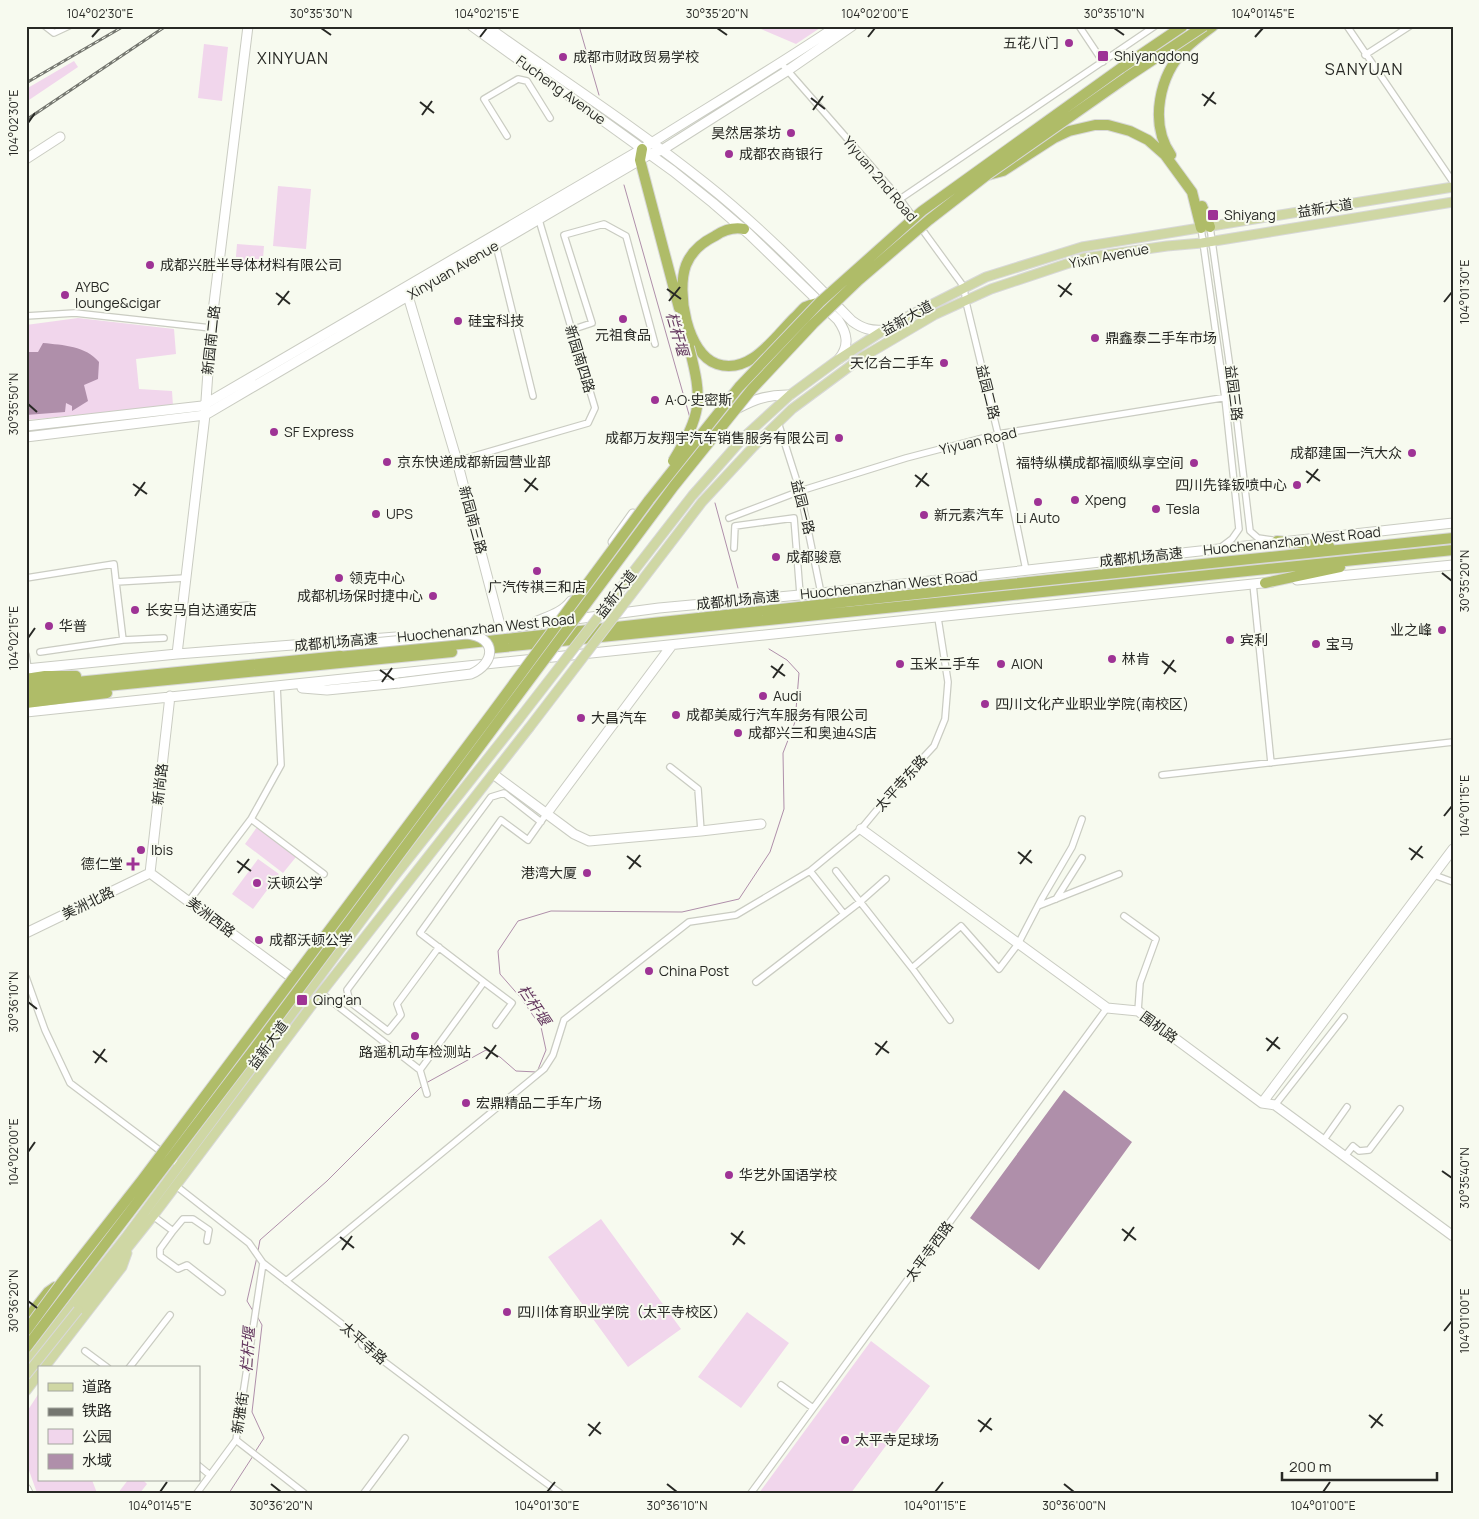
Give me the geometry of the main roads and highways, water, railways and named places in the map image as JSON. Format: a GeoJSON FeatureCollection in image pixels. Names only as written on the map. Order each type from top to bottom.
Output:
{"type":"FeatureCollection","features":[{"type":"Feature","properties":{"kind":"highway"},"geometry":{"type":"LineString","coordinates":[[26,1331],[154,1164],[649,500],[738,388],[820,302],[922,211],[1121,68],[1183,26]]}},
{"type":"Feature","properties":{"kind":"highway"},"geometry":{"type":"LineString","coordinates":[[26,1348],[255,1048],[674,486],[752,389],[813,324],[906,238],[987,175],[1204,26]]}},
{"type":"Feature","properties":{"kind":"highway"},"geometry":{"type":"LineString","coordinates":[[1206,228],[1192,192],[1167,153],[1159,122],[1159,104],[1163,84],[1185,49],[1213,26]]}},
{"type":"Feature","properties":{"kind":"highway"},"geometry":{"type":"LineString","coordinates":[[987,175],[1003,171],[1069,130],[1095,125],[1108,125],[1130,130],[1167,153]]}},
{"type":"Feature","properties":{"kind":"highway"},"geometry":{"type":"LineString","coordinates":[[646,152],[640,160],[692,346],[701,354],[714,362],[731,366],[742,364],[756,357],[805,307],[820,302]]}},
{"type":"Feature","properties":{"kind":"highway"},"geometry":{"type":"LineString","coordinates":[[649,500],[688,435],[697,411],[697,383],[692,346],[682,298],[683,280],[687,263],[698,248],[714,236],[734,228],[744,229]]}},
{"type":"Feature","properties":{"kind":"highway","name":"成都机场高速"},"geometry":{"type":"LineString","coordinates":[[26,694],[192,679],[391,655],[1453,538]]}},
{"type":"Feature","properties":{"kind":"highway"},"geometry":{"type":"LineString","coordinates":[[1277,541],[1353,549]]}},
{"type":"Feature","properties":{"kind":"highway","name":"成都机场高速"},"geometry":{"type":"LineString","coordinates":[[26,687],[132,676],[391,655],[1453,550]]}},
{"type":"Feature","properties":{"kind":"highway"},"geometry":{"type":"LineString","coordinates":[[1265,583],[1387,556]]}},
{"type":"Feature","properties":{"kind":"highway"},"geometry":{"type":"LineString","coordinates":[[27,672],[45,676],[132,676]]}},
{"type":"Feature","properties":{"kind":"highway"},"geometry":{"type":"LineString","coordinates":[[26,703],[122,692],[192,679]]}},
{"type":"Feature","properties":{"kind":"highway"},"geometry":{"type":"LineString","coordinates":[[26,1320],[48,1292],[62,1282]]}},
{"type":"Feature","properties":{"kind":"main road","name":"益新大道"},"geometry":{"type":"LineString","coordinates":[[26,1375],[75,1308],[129,1240],[179,1165],[393,878],[692,496],[744,437],[790,395],[839,358],[884,330],[986,277],[1082,247],[1453,187]]}},
{"type":"Feature","properties":{"kind":"main road","name":"Yixin Avenue"},"geometry":{"type":"LineString","coordinates":[[755,445],[792,409],[861,358],[934,315],[991,289],[1084,258],[1167,246],[1213,242],[1268,231],[1453,202]]}},
{"type":"Feature","properties":{"kind":"main road","name":"益新大道"},"geometry":{"type":"LineString","coordinates":[[129,1240],[153,1216],[321,993],[529,728],[702,502],[755,445]]}},
{"type":"Feature","properties":{"kind":"main road"},"geometry":{"type":"LineString","coordinates":[[26,1356],[116,1241],[129,1240],[122,1267],[46,1366]]}},
{"type":"Feature","properties":{"kind":"main road","name":"益新大道"},"geometry":{"type":"LineString","coordinates":[[26,1363],[75,1308]]}},
{"type":"Feature","properties":{"kind":"main road"},"geometry":{"type":"LineString","coordinates":[[26,1391],[38,1375]]}},
{"type":"Feature","properties":{"kind":"water"},"geometry":{"type":"Polygon","coordinates":[[[43,343],[74,347],[88,353],[99,362],[98,379],[84,385],[88,401],[72,411],[72,406],[66,403],[65,412],[26,415],[26,350],[27,352],[38,352],[43,343]]]}},
{"type":"Feature","properties":{"kind":"water"},"geometry":{"type":"Polygon","coordinates":[[[1064,1090],[1132,1142],[1039,1270],[970,1218],[1064,1090]]]}},
{"type":"Feature","properties":{"kind":"waterway","name":"栏杆堰"},"geometry":{"type":"LineString","coordinates":[[579,26],[599,95]]}},
{"type":"Feature","properties":{"kind":"waterway","name":"栏杆堰"},"geometry":{"type":"LineString","coordinates":[[624,185],[690,418]]}},
{"type":"Feature","properties":{"kind":"waterway","name":"栏杆堰"},"geometry":{"type":"LineString","coordinates":[[715,503],[738,588]]}},
{"type":"Feature","properties":{"kind":"waterway","name":"栏杆堰"},"geometry":{"type":"LineString","coordinates":[[426,1083],[486,1050],[500,1057],[516,1071],[537,1072],[546,1050],[541,1027],[521,998],[500,974],[498,951],[518,921],[551,911],[682,912],[739,899],[770,852],[784,809],[783,753],[795,722],[799,673],[787,660],[769,649]]}},
{"type":"Feature","properties":{"kind":"waterway","name":"栏杆堰"},"geometry":{"type":"LineString","coordinates":[[258,1251],[260,1240],[327,1181],[421,1087]]}},
{"type":"Feature","properties":{"kind":"waterway","name":"栏杆堰"},"geometry":{"type":"LineString","coordinates":[[253,1311],[247,1301],[257,1257]]}},
{"type":"Feature","properties":{"kind":"waterway","name":"栏杆堰"},"geometry":{"type":"LineString","coordinates":[[255,1452],[264,1438],[252,1412],[262,1325],[257,1316]]}},
{"type":"Feature","properties":{"kind":"waterway","name":"栏杆堰"},"geometry":{"type":"LineString","coordinates":[[229,1493],[253,1456]]}},
{"type":"Feature","properties":{"kind":"railway"},"geometry":{"type":"LineString","coordinates":[[26,83],[124,26]]}},
{"type":"Feature","properties":{"kind":"railway"},"geometry":{"type":"LineString","coordinates":[[26,120],[166,26]]}},
{"type":"Feature","properties":{"kind":"place","name":"五花八门"},"geometry":{"type":"Point","coordinates":[1069,43]}},
{"type":"Feature","properties":{"kind":"place","name":"Shiyangdong"},"geometry":{"type":"Point","coordinates":[1103,56]}},
{"type":"Feature","properties":{"kind":"place","name":"成都市财政贸易学校"},"geometry":{"type":"Point","coordinates":[563,57]}},
{"type":"Feature","properties":{"kind":"place","name":"昊然居茶坊"},"geometry":{"type":"Point","coordinates":[791,133]}},
{"type":"Feature","properties":{"kind":"place","name":"成都农商银行"},"geometry":{"type":"Point","coordinates":[729,154]}},
{"type":"Feature","properties":{"kind":"place","name":"Shiyang"},"geometry":{"type":"Point","coordinates":[1213,215]}},
{"type":"Feature","properties":{"kind":"place","name":"成都兴胜半导体材料有限公司"},"geometry":{"type":"Point","coordinates":[150,265]}},
{"type":"Feature","properties":{"kind":"place","name":"AYBC lounge&cigar"},"geometry":{"type":"Point","coordinates":[65,295]}},
{"type":"Feature","properties":{"kind":"place","name":"元祖食品"},"geometry":{"type":"Point","coordinates":[623,319]}},
{"type":"Feature","properties":{"kind":"place","name":"硅宝科技"},"geometry":{"type":"Point","coordinates":[458,321]}},
{"type":"Feature","properties":{"kind":"place","name":"鼎鑫泰二手车市场"},"geometry":{"type":"Point","coordinates":[1095,338]}},
{"type":"Feature","properties":{"kind":"place","name":"天亿合二手车"},"geometry":{"type":"Point","coordinates":[944,363]}},
{"type":"Feature","properties":{"kind":"place","name":"A·O·史密斯"},"geometry":{"type":"Point","coordinates":[655,400]}},
{"type":"Feature","properties":{"kind":"place","name":"SF Express"},"geometry":{"type":"Point","coordinates":[274,432]}},
{"type":"Feature","properties":{"kind":"place","name":"成都万友翔宇汽车销售服务有限公司"},"geometry":{"type":"Point","coordinates":[839,438]}},
{"type":"Feature","properties":{"kind":"place","name":"成都建国一汽大众"},"geometry":{"type":"Point","coordinates":[1412,453]}},
{"type":"Feature","properties":{"kind":"place","name":"京东快递成都新园营业部"},"geometry":{"type":"Point","coordinates":[387,462]}},
{"type":"Feature","properties":{"kind":"place","name":"福特纵横成都福顺纵享空间"},"geometry":{"type":"Point","coordinates":[1194,463]}},
{"type":"Feature","properties":{"kind":"place","name":"四川先锋钣喷中心"},"geometry":{"type":"Point","coordinates":[1297,485]}},
{"type":"Feature","properties":{"kind":"place","name":"Xpeng"},"geometry":{"type":"Point","coordinates":[1075,500]}},
{"type":"Feature","properties":{"kind":"place","name":"Li Auto"},"geometry":{"type":"Point","coordinates":[1038,502]}},
{"type":"Feature","properties":{"kind":"place","name":"Tesla"},"geometry":{"type":"Point","coordinates":[1156,509]}},
{"type":"Feature","properties":{"kind":"place","name":"UPS"},"geometry":{"type":"Point","coordinates":[376,514]}},
{"type":"Feature","properties":{"kind":"place","name":"新元素汽车"},"geometry":{"type":"Point","coordinates":[924,515]}},
{"type":"Feature","properties":{"kind":"place","name":"成都骏意"},"geometry":{"type":"Point","coordinates":[776,557]}},
{"type":"Feature","properties":{"kind":"place","name":"广汽传祺三和店"},"geometry":{"type":"Point","coordinates":[537,571]}},
{"type":"Feature","properties":{"kind":"place","name":"领克中心"},"geometry":{"type":"Point","coordinates":[339,578]}},
{"type":"Feature","properties":{"kind":"place","name":"成都机场保时捷中心"},"geometry":{"type":"Point","coordinates":[433,596]}},
{"type":"Feature","properties":{"kind":"place","name":"长安马自达通安店"},"geometry":{"type":"Point","coordinates":[135,610]}},
{"type":"Feature","properties":{"kind":"place","name":"华普"},"geometry":{"type":"Point","coordinates":[49,626]}},
{"type":"Feature","properties":{"kind":"place","name":"业之峰"},"geometry":{"type":"Point","coordinates":[1442,630]}},
{"type":"Feature","properties":{"kind":"place","name":"宾利"},"geometry":{"type":"Point","coordinates":[1230,640]}},
{"type":"Feature","properties":{"kind":"place","name":"宝马"},"geometry":{"type":"Point","coordinates":[1316,644]}},
{"type":"Feature","properties":{"kind":"place","name":"林肯"},"geometry":{"type":"Point","coordinates":[1112,659]}},
{"type":"Feature","properties":{"kind":"place","name":"玉米二手车"},"geometry":{"type":"Point","coordinates":[900,664]}},
{"type":"Feature","properties":{"kind":"place","name":"AION"},"geometry":{"type":"Point","coordinates":[1001,664]}},
{"type":"Feature","properties":{"kind":"place","name":"Audi"},"geometry":{"type":"Point","coordinates":[763,696]}},
{"type":"Feature","properties":{"kind":"place","name":"四川文化产业职业学院(南校区)"},"geometry":{"type":"Point","coordinates":[985,704]}},
{"type":"Feature","properties":{"kind":"place","name":"成都美威行汽车服务有限公司"},"geometry":{"type":"Point","coordinates":[676,715]}},
{"type":"Feature","properties":{"kind":"place","name":"大昌汽车"},"geometry":{"type":"Point","coordinates":[581,718]}},
{"type":"Feature","properties":{"kind":"place","name":"成都兴三和奥迪4S店"},"geometry":{"type":"Point","coordinates":[738,733]}},
{"type":"Feature","properties":{"kind":"place","name":"Ibis"},"geometry":{"type":"Point","coordinates":[141,850]}},
{"type":"Feature","properties":{"kind":"place","name":"德仁堂"},"geometry":{"type":"Point","coordinates":[133,864]}},
{"type":"Feature","properties":{"kind":"place","name":"港湾大厦"},"geometry":{"type":"Point","coordinates":[587,873]}},
{"type":"Feature","properties":{"kind":"place","name":"沃顿公学"},"geometry":{"type":"Point","coordinates":[257,883]}},
{"type":"Feature","properties":{"kind":"place","name":"成都沃顿公学"},"geometry":{"type":"Point","coordinates":[259,940]}},
{"type":"Feature","properties":{"kind":"place","name":"China Post"},"geometry":{"type":"Point","coordinates":[649,971]}},
{"type":"Feature","properties":{"kind":"place","name":"Qing'an"},"geometry":{"type":"Point","coordinates":[302,1000]}},
{"type":"Feature","properties":{"kind":"place","name":"路遥机动车检测站"},"geometry":{"type":"Point","coordinates":[415,1036]}},
{"type":"Feature","properties":{"kind":"place","name":"宏鼎精品二手车广场"},"geometry":{"type":"Point","coordinates":[466,1103]}},
{"type":"Feature","properties":{"kind":"place","name":"华艺外国语学校"},"geometry":{"type":"Point","coordinates":[729,1175]}},
{"type":"Feature","properties":{"kind":"place","name":"四川体育职业学院（太平寺校区）"},"geometry":{"type":"Point","coordinates":[507,1312]}},
{"type":"Feature","properties":{"kind":"place","name":"太平寺足球场"},"geometry":{"type":"Point","coordinates":[845,1440]}},
{"type":"Feature","properties":{"kind":"district","name":"XINYUAN"},"geometry":{"type":"Point","coordinates":[293,58]}},
{"type":"Feature","properties":{"kind":"district","name":"SANYUAN"},"geometry":{"type":"Point","coordinates":[1364,69]}}]}
